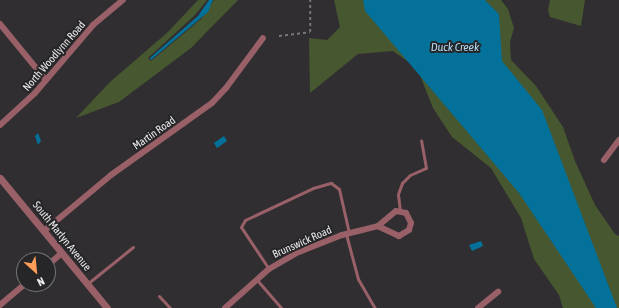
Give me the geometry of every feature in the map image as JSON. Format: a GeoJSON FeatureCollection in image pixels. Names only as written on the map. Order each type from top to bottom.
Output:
{"type":"FeatureCollection","features":[{"type":"Feature","properties":{"kind":"street","name":"North Woodlynn Road"},"geometry":{"type":"LineString","coordinates":[[0,125],[20,108],[93,25],[123,0]]}},
{"type":"Feature","properties":{"kind":"street"},"geometry":{"type":"LineString","coordinates":[[0,24],[46,79]]}},
{"type":"Feature","properties":{"kind":"street","name":"Martin Road"},"geometry":{"type":"LineString","coordinates":[[44,232],[111,175],[212,103],[226,88],[263,38]]}},
{"type":"Feature","properties":{"kind":"street"},"geometry":{"type":"LineString","coordinates":[[604,160],[619,140]]}},
{"type":"Feature","properties":{"kind":"street","name":"South Marlyn Avenue"},"geometry":{"type":"LineString","coordinates":[[0,178],[107,308]]}},
{"type":"Feature","properties":{"kind":"street"},"geometry":{"type":"LineString","coordinates":[[378,226],[394,235],[403,235],[409,230],[411,223],[406,213],[400,211]]}},
{"type":"Feature","properties":{"kind":"street","name":"Brunswick Road"},"geometry":{"type":"LineString","coordinates":[[225,308],[256,278],[299,252],[347,233],[378,226],[391,213],[400,211]]}},
{"type":"Feature","properties":{"kind":"street"},"geometry":{"type":"LineString","coordinates":[[56,258],[62,253]]}},
{"type":"Feature","properties":{"kind":"street"},"geometry":{"type":"LineString","coordinates":[[0,304],[16,291]]}},
{"type":"Feature","properties":{"kind":"street"},"geometry":{"type":"LineString","coordinates":[[478,308],[498,292]]}},
{"type":"Feature","properties":{"kind":"lane"},"geometry":{"type":"LineString","coordinates":[[400,211],[398,194],[402,183],[410,175],[426,168],[421,140]]}},
{"type":"Feature","properties":{"kind":"lane"},"geometry":{"type":"LineString","coordinates":[[269,269],[241,227],[245,220],[314,188],[331,183],[339,189],[347,233],[358,279],[375,308]]}},
{"type":"Feature","properties":{"kind":"lane"},"geometry":{"type":"LineString","coordinates":[[87,284],[133,247]]}},
{"type":"Feature","properties":{"kind":"lane"},"geometry":{"type":"LineString","coordinates":[[256,278],[280,308]]}},
{"type":"Feature","properties":{"kind":"lane"},"geometry":{"type":"LineString","coordinates":[[159,296],[170,308]]}},
{"type":"Feature","properties":{"kind":"path"},"geometry":{"type":"LineString","coordinates":[[278,36],[310,32],[310,0]]}},
{"type":"Feature","properties":{"kind":"green space"},"geometry":{"type":"Polygon","coordinates":[[[198,0],[207,0],[195,15],[148,58],[151,61],[201,19],[214,0],[238,0],[191,48],[119,102],[76,118],[110,82],[168,32],[198,0]]]}},
{"type":"Feature","properties":{"kind":"green space","name":"Duck Creek"},"geometry":{"type":"Polygon","coordinates":[[[334,0],[501,0],[508,9],[514,28],[510,42],[511,60],[536,86],[563,127],[575,161],[595,205],[615,234],[619,236],[619,308],[563,308],[559,295],[534,259],[521,218],[491,168],[452,137],[433,108],[417,68],[393,51],[358,54],[310,93],[309,38],[327,40],[340,27],[334,0]]]}},
{"type":"Feature","properties":{"kind":"green space"},"geometry":{"type":"Polygon","coordinates":[[[550,0],[585,0],[581,26],[550,17],[548,10],[550,0]]]}},
{"type":"Feature","properties":{"kind":"water"},"geometry":{"type":"Polygon","coordinates":[[[209,0],[213,0],[208,12],[151,60],[150,58],[198,16],[209,0]]]}},
{"type":"Feature","properties":{"kind":"water","name":"Duck Creek"},"geometry":{"type":"Polygon","coordinates":[[[363,0],[485,0],[499,14],[502,61],[542,110],[617,308],[596,308],[519,193],[365,11],[363,0]]]}},
{"type":"Feature","properties":{"kind":"water"},"geometry":{"type":"Polygon","coordinates":[[[38,133],[41,141],[38,145],[35,136],[38,133]]]}},
{"type":"Feature","properties":{"kind":"water"},"geometry":{"type":"Polygon","coordinates":[[[224,136],[227,141],[217,148],[214,143],[224,136]]]}},
{"type":"Feature","properties":{"kind":"water"},"geometry":{"type":"Polygon","coordinates":[[[481,241],[483,246],[472,251],[469,245],[481,241]]]}}]}
